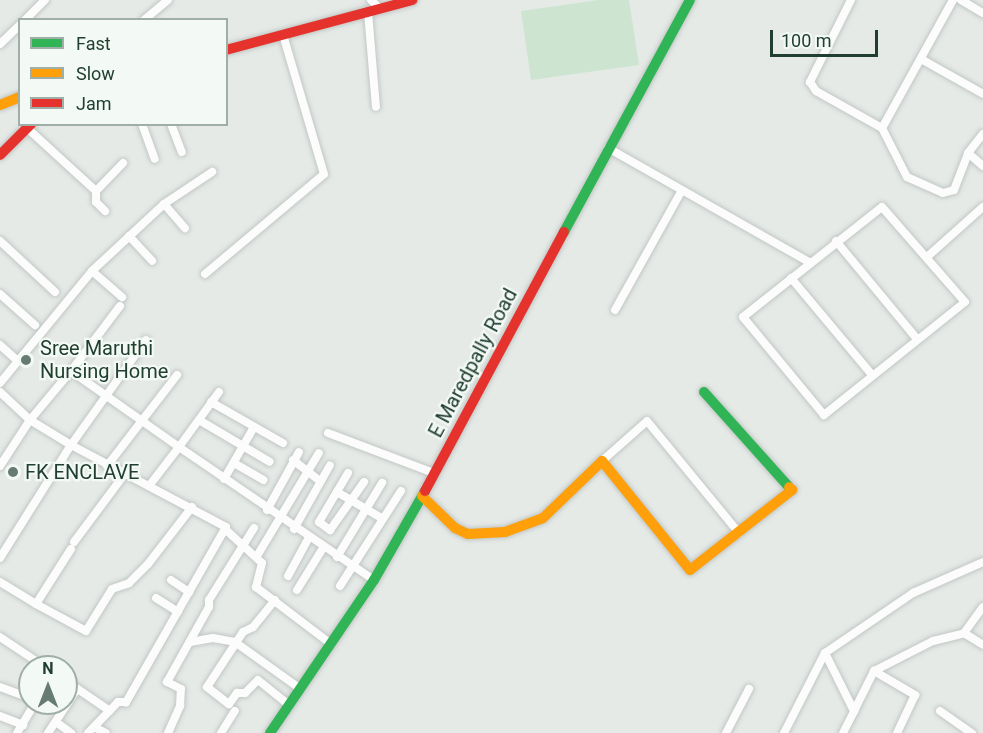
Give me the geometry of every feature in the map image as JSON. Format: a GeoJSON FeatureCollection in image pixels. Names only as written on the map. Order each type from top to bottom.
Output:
{"type":"FeatureCollection","features":[{"type":"Feature","properties":{"kind":"main road"},"geometry":{"type":"LineString","coordinates":[[228,49],[412,0]]}},
{"type":"Feature","properties":{"kind":"main road","name":"E Maredpally Road"},"geometry":{"type":"LineString","coordinates":[[270,733],[374,580],[422,496],[690,0]]}},
{"type":"Feature","properties":{"kind":"main road"},"geometry":{"type":"LineString","coordinates":[[0,105],[18,98]]}},
{"type":"Feature","properties":{"kind":"main road"},"geometry":{"type":"LineString","coordinates":[[0,156],[29,126]]}},
{"type":"Feature","properties":{"kind":"main road"},"geometry":{"type":"LineString","coordinates":[[422,496],[455,528],[468,534],[506,532],[526,527],[543,518],[602,461],[690,570],[792,490],[704,392]]}},
{"type":"Feature","properties":{"kind":"street"},"geometry":{"type":"LineString","coordinates":[[146,18],[168,0]]}},
{"type":"Feature","properties":{"kind":"street"},"geometry":{"type":"LineString","coordinates":[[371,0],[380,9]]}},
{"type":"Feature","properties":{"kind":"street"},"geometry":{"type":"LineString","coordinates":[[851,0],[810,82],[816,91],[882,128],[907,177],[936,191],[954,190],[968,153],[983,134]]}},
{"type":"Feature","properties":{"kind":"street"},"geometry":{"type":"LineString","coordinates":[[882,128],[953,0]]}},
{"type":"Feature","properties":{"kind":"street"},"geometry":{"type":"LineString","coordinates":[[961,0],[983,13]]}},
{"type":"Feature","properties":{"kind":"street"},"geometry":{"type":"LineString","coordinates":[[27,18],[42,1]]}},
{"type":"Feature","properties":{"kind":"street"},"geometry":{"type":"LineString","coordinates":[[368,12],[376,107]]}},
{"type":"Feature","properties":{"kind":"street"},"geometry":{"type":"LineString","coordinates":[[0,44],[18,27]]}},
{"type":"Feature","properties":{"kind":"street"},"geometry":{"type":"LineString","coordinates":[[205,274],[324,174],[283,35]]}},
{"type":"Feature","properties":{"kind":"street"},"geometry":{"type":"LineString","coordinates":[[921,58],[983,94]]}},
{"type":"Feature","properties":{"kind":"street"},"geometry":{"type":"LineString","coordinates":[[29,126],[96,191]]}},
{"type":"Feature","properties":{"kind":"street"},"geometry":{"type":"LineString","coordinates":[[143,126],[155,159]]}},
{"type":"Feature","properties":{"kind":"street"},"geometry":{"type":"LineString","coordinates":[[172,126],[182,152]]}},
{"type":"Feature","properties":{"kind":"street"},"geometry":{"type":"LineString","coordinates":[[608,148],[809,262]]}},
{"type":"Feature","properties":{"kind":"street"},"geometry":{"type":"LineString","coordinates":[[968,153],[983,166]]}},
{"type":"Feature","properties":{"kind":"street"},"geometry":{"type":"LineString","coordinates":[[105,211],[96,202],[96,191],[123,163]]}},
{"type":"Feature","properties":{"kind":"street"},"geometry":{"type":"LineString","coordinates":[[0,383],[92,271],[164,204],[212,172]]}},
{"type":"Feature","properties":{"kind":"street"},"geometry":{"type":"LineString","coordinates":[[615,310],[682,190]]}},
{"type":"Feature","properties":{"kind":"street"},"geometry":{"type":"LineString","coordinates":[[164,204],[185,228]]}},
{"type":"Feature","properties":{"kind":"street"},"geometry":{"type":"LineString","coordinates":[[882,207],[965,302],[824,415],[742,317],[836,241],[882,207]]}},
{"type":"Feature","properties":{"kind":"street"},"geometry":{"type":"LineString","coordinates":[[927,257],[983,207]]}},
{"type":"Feature","properties":{"kind":"street"},"geometry":{"type":"LineString","coordinates":[[129,236],[152,261]]}},
{"type":"Feature","properties":{"kind":"street"},"geometry":{"type":"LineString","coordinates":[[0,241],[55,292]]}},
{"type":"Feature","properties":{"kind":"street"},"geometry":{"type":"LineString","coordinates":[[836,241],[916,339]]}},
{"type":"Feature","properties":{"kind":"street"},"geometry":{"type":"LineString","coordinates":[[0,466],[30,420],[72,371],[121,301],[92,271]]}},
{"type":"Feature","properties":{"kind":"street"},"geometry":{"type":"LineString","coordinates":[[790,278],[872,375]]}},
{"type":"Feature","properties":{"kind":"street"},"geometry":{"type":"LineString","coordinates":[[0,294],[35,325]]}},
{"type":"Feature","properties":{"kind":"street"},"geometry":{"type":"LineString","coordinates":[[0,558],[71,445],[146,340]]}},
{"type":"Feature","properties":{"kind":"street"},"geometry":{"type":"LineString","coordinates":[[0,345],[18,361]]}},
{"type":"Feature","properties":{"kind":"street"},"geometry":{"type":"LineString","coordinates":[[72,371],[308,539],[374,580]]}},
{"type":"Feature","properties":{"kind":"street"},"geometry":{"type":"LineString","coordinates":[[107,466],[144,421],[177,375]]}},
{"type":"Feature","properties":{"kind":"street"},"geometry":{"type":"LineString","coordinates":[[0,392],[30,420],[71,445],[124,475],[192,507],[225,529],[262,563],[256,587],[331,644]]}},
{"type":"Feature","properties":{"kind":"street"},"geometry":{"type":"LineString","coordinates":[[149,486],[219,392]]}},
{"type":"Feature","properties":{"kind":"street"},"geometry":{"type":"LineString","coordinates":[[211,402],[283,443]]}},
{"type":"Feature","properties":{"kind":"street"},"geometry":{"type":"LineString","coordinates":[[199,420],[270,462]]}},
{"type":"Feature","properties":{"kind":"street"},"geometry":{"type":"LineString","coordinates":[[602,461],[647,421],[739,533]]}},
{"type":"Feature","properties":{"kind":"street"},"geometry":{"type":"LineString","coordinates":[[224,479],[254,427]]}},
{"type":"Feature","properties":{"kind":"street"},"geometry":{"type":"LineString","coordinates":[[328,433],[434,473]]}},
{"type":"Feature","properties":{"kind":"street"},"geometry":{"type":"LineString","coordinates":[[267,510],[293,459],[299,452]]}},
{"type":"Feature","properties":{"kind":"street"},"geometry":{"type":"LineString","coordinates":[[257,556],[281,520],[319,453]]}},
{"type":"Feature","properties":{"kind":"street"},"geometry":{"type":"LineString","coordinates":[[293,459],[320,481]]}},
{"type":"Feature","properties":{"kind":"street"},"geometry":{"type":"LineString","coordinates":[[234,463],[263,480]]}},
{"type":"Feature","properties":{"kind":"street"},"geometry":{"type":"LineString","coordinates":[[294,529],[330,465]]}},
{"type":"Feature","properties":{"kind":"street"},"geometry":{"type":"LineString","coordinates":[[348,473],[319,524],[332,531],[364,482]]}},
{"type":"Feature","properties":{"kind":"street"},"geometry":{"type":"LineString","coordinates":[[36,604],[73,546],[124,475]]}},
{"type":"Feature","properties":{"kind":"street"},"geometry":{"type":"LineString","coordinates":[[337,557],[382,483]]}},
{"type":"Feature","properties":{"kind":"street"},"geometry":{"type":"LineString","coordinates":[[340,586],[401,491]]}},
{"type":"Feature","properties":{"kind":"street"},"geometry":{"type":"LineString","coordinates":[[337,492],[383,519]]}},
{"type":"Feature","properties":{"kind":"street"},"geometry":{"type":"LineString","coordinates":[[0,582],[86,631],[112,589],[129,583],[192,507]]}},
{"type":"Feature","properties":{"kind":"street"},"geometry":{"type":"LineString","coordinates":[[168,733],[180,706],[181,689],[167,682],[209,607],[209,600],[254,528]]}},
{"type":"Feature","properties":{"kind":"street"},"geometry":{"type":"LineString","coordinates":[[91,730],[118,702],[126,702],[225,529]]}},
{"type":"Feature","properties":{"kind":"street"},"geometry":{"type":"LineString","coordinates":[[288,576],[308,539]]}},
{"type":"Feature","properties":{"kind":"street"},"geometry":{"type":"LineString","coordinates":[[297,590],[323,548]]}},
{"type":"Feature","properties":{"kind":"street"},"geometry":{"type":"LineString","coordinates":[[784,733],[825,653],[913,593],[983,562]]}},
{"type":"Feature","properties":{"kind":"street"},"geometry":{"type":"LineString","coordinates":[[171,580],[189,592]]}},
{"type":"Feature","properties":{"kind":"street"},"geometry":{"type":"LineString","coordinates":[[156,598],[178,612]]}},
{"type":"Feature","properties":{"kind":"street"},"geometry":{"type":"LineString","coordinates":[[274,600],[235,642],[207,687],[229,704],[237,693],[245,693],[258,680],[289,705]]}},
{"type":"Feature","properties":{"kind":"street"},"geometry":{"type":"LineString","coordinates":[[843,733],[874,671],[933,641],[964,633],[983,607]]}},
{"type":"Feature","properties":{"kind":"street"},"geometry":{"type":"LineString","coordinates":[[964,633],[983,645]]}},
{"type":"Feature","properties":{"kind":"street"},"geometry":{"type":"LineString","coordinates":[[0,637],[27,655]]}},
{"type":"Feature","properties":{"kind":"street"},"geometry":{"type":"LineString","coordinates":[[190,642],[213,638],[235,642],[299,688]]}},
{"type":"Feature","properties":{"kind":"street"},"geometry":{"type":"LineString","coordinates":[[825,653],[854,711]]}},
{"type":"Feature","properties":{"kind":"street"},"geometry":{"type":"LineString","coordinates":[[874,671],[915,695],[897,733]]}},
{"type":"Feature","properties":{"kind":"street"},"geometry":{"type":"LineString","coordinates":[[0,687],[18,694]]}},
{"type":"Feature","properties":{"kind":"street"},"geometry":{"type":"LineString","coordinates":[[78,689],[110,711]]}},
{"type":"Feature","properties":{"kind":"street"},"geometry":{"type":"LineString","coordinates":[[726,733],[749,689]]}},
{"type":"Feature","properties":{"kind":"street"},"geometry":{"type":"LineString","coordinates":[[221,733],[235,711]]}},
{"type":"Feature","properties":{"kind":"street"},"geometry":{"type":"LineString","coordinates":[[940,711],[972,733]]}},
{"type":"Feature","properties":{"kind":"street"},"geometry":{"type":"LineString","coordinates":[[17,733],[28,715]]}},
{"type":"Feature","properties":{"kind":"street"},"geometry":{"type":"LineString","coordinates":[[48,733],[61,715]]}},
{"type":"Feature","properties":{"kind":"street"},"geometry":{"type":"LineString","coordinates":[[0,716],[23,725]]}},
{"type":"Feature","properties":{"kind":"street"},"geometry":{"type":"LineString","coordinates":[[56,722],[71,733]]}},
{"type":"Feature","properties":{"kind":"street"},"geometry":{"type":"LineString","coordinates":[[91,730],[106,733]]}},
{"type":"Feature","properties":{"kind":"green space"},"geometry":{"type":"Polygon","coordinates":[[[599,0],[629,0],[639,65],[531,80],[521,11],[599,0]]]}},
{"type":"Feature","properties":{"kind":"traffic: fast"},"geometry":{"type":"LineString","coordinates":[[564,232],[690,0]]}},
{"type":"Feature","properties":{"kind":"traffic: fast"},"geometry":{"type":"LineString","coordinates":[[704,392],[789,487]]}},
{"type":"Feature","properties":{"kind":"traffic: fast"},"geometry":{"type":"LineString","coordinates":[[270,733],[374,580],[425,491]]}},
{"type":"Feature","properties":{"kind":"traffic: slow"},"geometry":{"type":"LineString","coordinates":[[0,105],[18,98]]}},
{"type":"Feature","properties":{"kind":"traffic: slow"},"geometry":{"type":"LineString","coordinates":[[422,496],[455,528],[468,534],[505,532],[543,518],[602,461],[690,570],[792,490],[789,487]]}},
{"type":"Feature","properties":{"kind":"traffic: jam"},"geometry":{"type":"LineString","coordinates":[[228,49],[412,0]]}},
{"type":"Feature","properties":{"kind":"traffic: jam"},"geometry":{"type":"LineString","coordinates":[[0,155],[29,126]]}},
{"type":"Feature","properties":{"kind":"traffic: jam"},"geometry":{"type":"LineString","coordinates":[[425,491],[564,232]]}},
{"type":"Feature","properties":{"kind":"place","name":"Sree Maruthi Nursing Home"},"geometry":{"type":"Point","coordinates":[26,360]}},
{"type":"Feature","properties":{"kind":"place","name":"FK ENCLAVE"},"geometry":{"type":"Point","coordinates":[13,472]}}]}
